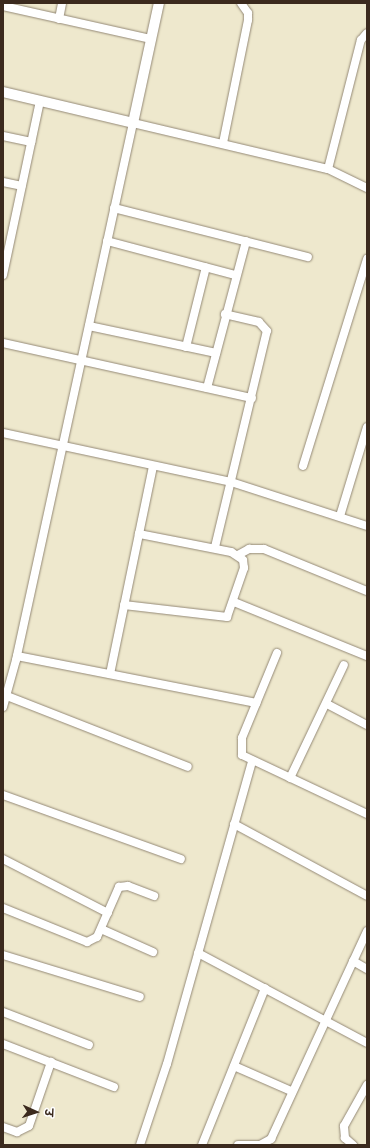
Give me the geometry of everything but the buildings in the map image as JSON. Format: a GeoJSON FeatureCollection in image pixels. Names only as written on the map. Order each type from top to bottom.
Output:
{"type":"FeatureCollection","features":[{"type":"Feature","properties":{"kind":"street"},"geometry":{"type":"LineString","coordinates":[[59,19],[62,3]]}},
{"type":"Feature","properties":{"kind":"street"},"geometry":{"type":"LineString","coordinates":[[3,707],[17,656],[159,3]]}},
{"type":"Feature","properties":{"kind":"street"},"geometry":{"type":"LineString","coordinates":[[222,143],[248,20],[248,13],[241,3]]}},
{"type":"Feature","properties":{"kind":"street"},"geometry":{"type":"LineString","coordinates":[[3,6],[151,39]]}},
{"type":"Feature","properties":{"kind":"street"},"geometry":{"type":"LineString","coordinates":[[328,169],[361,40],[367,33]]}},
{"type":"Feature","properties":{"kind":"street"},"geometry":{"type":"LineString","coordinates":[[3,92],[328,169],[367,188]]}},
{"type":"Feature","properties":{"kind":"street"},"geometry":{"type":"LineString","coordinates":[[3,275],[4,264],[40,101]]}},
{"type":"Feature","properties":{"kind":"street"},"geometry":{"type":"LineString","coordinates":[[3,136],[31,142]]}},
{"type":"Feature","properties":{"kind":"street"},"geometry":{"type":"LineString","coordinates":[[3,182],[22,186]]}},
{"type":"Feature","properties":{"kind":"street"},"geometry":{"type":"LineString","coordinates":[[114,208],[308,257]]}},
{"type":"Feature","properties":{"kind":"street"},"geometry":{"type":"LineString","coordinates":[[107,241],[235,275]]}},
{"type":"Feature","properties":{"kind":"street"},"geometry":{"type":"LineString","coordinates":[[207,388],[235,275],[246,241]]}},
{"type":"Feature","properties":{"kind":"street"},"geometry":{"type":"LineString","coordinates":[[303,466],[367,259]]}},
{"type":"Feature","properties":{"kind":"street"},"geometry":{"type":"LineString","coordinates":[[186,347],[206,267]]}},
{"type":"Feature","properties":{"kind":"street"},"geometry":{"type":"LineString","coordinates":[[216,547],[267,332],[259,322],[225,314]]}},
{"type":"Feature","properties":{"kind":"street"},"geometry":{"type":"LineString","coordinates":[[89,326],[216,353]]}},
{"type":"Feature","properties":{"kind":"street"},"geometry":{"type":"LineString","coordinates":[[3,343],[81,362],[252,398]]}},
{"type":"Feature","properties":{"kind":"street"},"geometry":{"type":"LineString","coordinates":[[340,516],[367,427]]}},
{"type":"Feature","properties":{"kind":"street"},"geometry":{"type":"LineString","coordinates":[[3,433],[231,482],[340,516],[367,526]]}},
{"type":"Feature","properties":{"kind":"street"},"geometry":{"type":"LineString","coordinates":[[110,674],[153,466]]}},
{"type":"Feature","properties":{"kind":"street"},"geometry":{"type":"LineString","coordinates":[[139,534],[216,547],[238,555],[249,550],[264,549],[367,591]]}},
{"type":"Feature","properties":{"kind":"street"},"geometry":{"type":"LineString","coordinates":[[124,605],[221,619],[232,612],[244,568],[238,555]]}},
{"type":"Feature","properties":{"kind":"street"},"geometry":{"type":"LineString","coordinates":[[234,602],[367,656]]}},
{"type":"Feature","properties":{"kind":"street"},"geometry":{"type":"LineString","coordinates":[[277,653],[256,703],[241,747],[242,755],[367,814]]}},
{"type":"Feature","properties":{"kind":"street"},"geometry":{"type":"LineString","coordinates":[[17,656],[256,703]]}},
{"type":"Feature","properties":{"kind":"street"},"geometry":{"type":"LineString","coordinates":[[290,778],[327,704],[344,665]]}},
{"type":"Feature","properties":{"kind":"street"},"geometry":{"type":"LineString","coordinates":[[7,696],[188,767]]}},
{"type":"Feature","properties":{"kind":"street"},"geometry":{"type":"LineString","coordinates":[[327,704],[367,725]]}},
{"type":"Feature","properties":{"kind":"street"},"geometry":{"type":"LineString","coordinates":[[140,1145],[198,953],[252,761]]}},
{"type":"Feature","properties":{"kind":"street"},"geometry":{"type":"LineString","coordinates":[[3,795],[181,859]]}},
{"type":"Feature","properties":{"kind":"street"},"geometry":{"type":"LineString","coordinates":[[234,824],[367,896]]}},
{"type":"Feature","properties":{"kind":"street"},"geometry":{"type":"LineString","coordinates":[[3,859],[108,913]]}},
{"type":"Feature","properties":{"kind":"street"},"geometry":{"type":"LineString","coordinates":[[3,908],[87,942],[93,941],[123,886],[154,896]]}},
{"type":"Feature","properties":{"kind":"street"},"geometry":{"type":"LineString","coordinates":[[101,928],[153,952]]}},
{"type":"Feature","properties":{"kind":"street"},"geometry":{"type":"LineString","coordinates":[[238,1145],[267,1143],[367,931]]}},
{"type":"Feature","properties":{"kind":"street"},"geometry":{"type":"LineString","coordinates":[[198,953],[367,1043]]}},
{"type":"Feature","properties":{"kind":"street"},"geometry":{"type":"LineString","coordinates":[[3,955],[140,997]]}},
{"type":"Feature","properties":{"kind":"street"},"geometry":{"type":"LineString","coordinates":[[353,961],[367,969]]}},
{"type":"Feature","properties":{"kind":"street"},"geometry":{"type":"LineString","coordinates":[[202,1145],[265,988]]}},
{"type":"Feature","properties":{"kind":"street"},"geometry":{"type":"LineString","coordinates":[[3,1012],[89,1045]]}},
{"type":"Feature","properties":{"kind":"street"},"geometry":{"type":"LineString","coordinates":[[3,1044],[114,1086]]}},
{"type":"Feature","properties":{"kind":"street"},"geometry":{"type":"LineString","coordinates":[[3,1127],[17,1132],[29,1126],[51,1062]]}},
{"type":"Feature","properties":{"kind":"street"},"geometry":{"type":"LineString","coordinates":[[234,1066],[291,1091]]}},
{"type":"Feature","properties":{"kind":"street"},"geometry":{"type":"LineString","coordinates":[[353,1145],[345,1138],[344,1126],[367,1086]]}}]}
